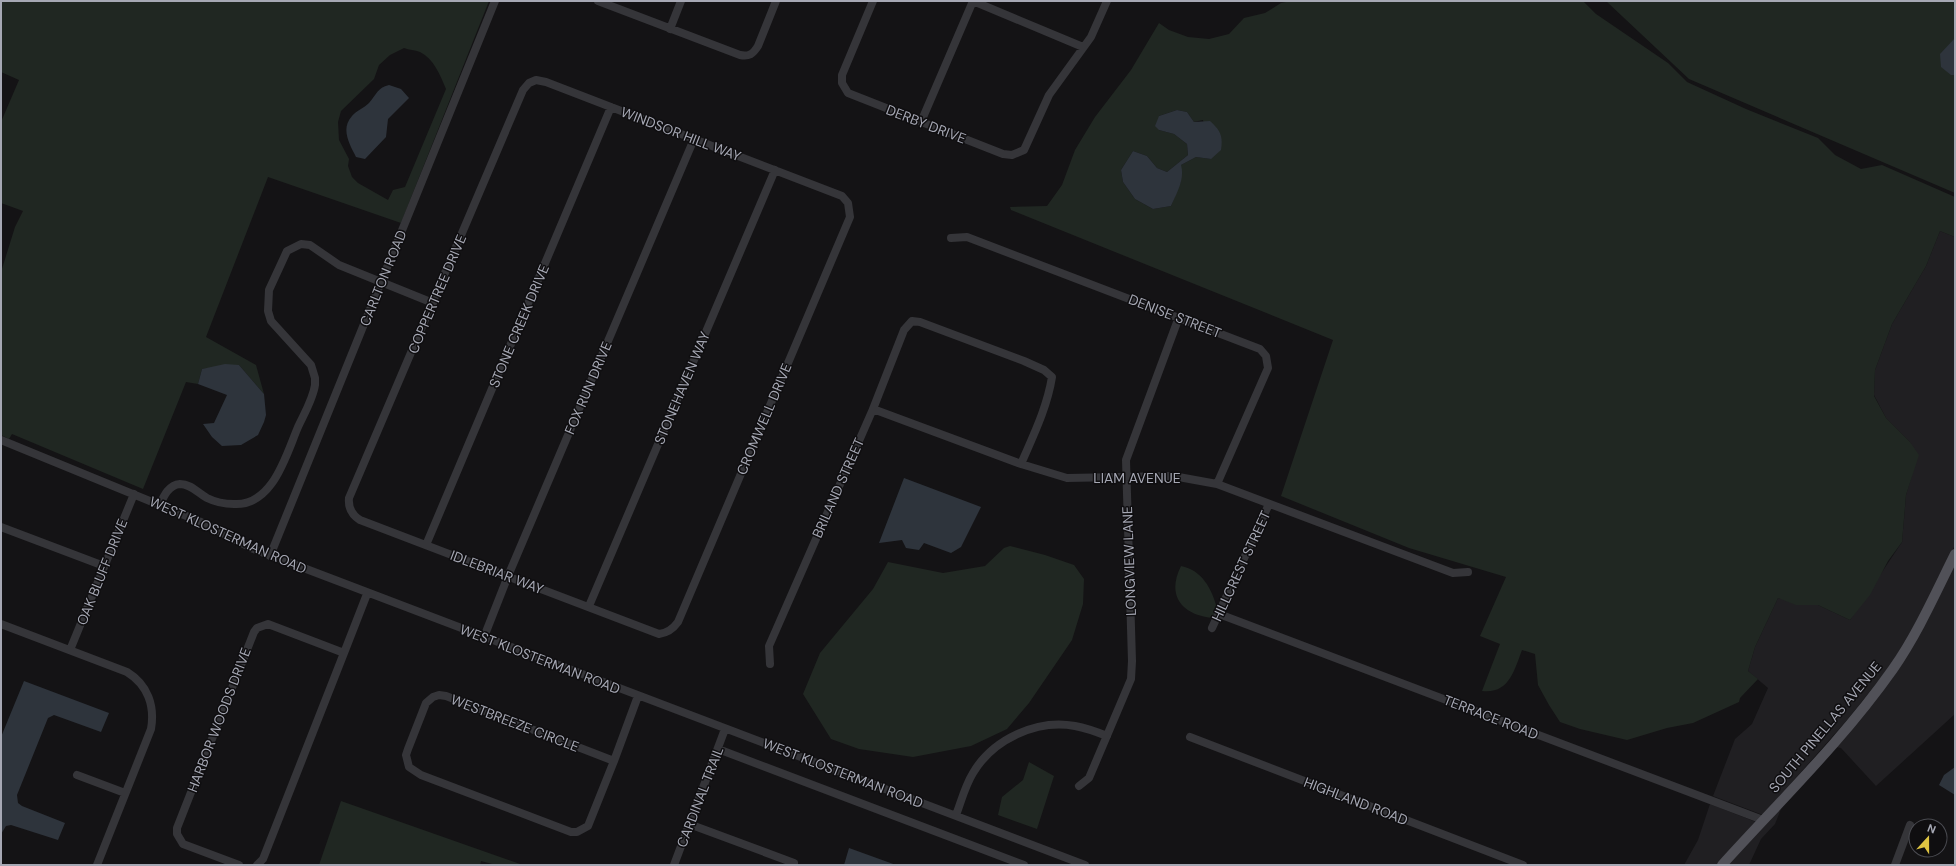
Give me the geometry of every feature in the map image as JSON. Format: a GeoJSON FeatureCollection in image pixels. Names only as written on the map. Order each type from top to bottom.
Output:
{"type":"FeatureCollection","features":[{"type":"Feature","properties":{"kind":"main road","name":"SOUTH PINELLAS AVENUE"},"geometry":{"type":"LineString","coordinates":[[1722,865],[1850,723],[1894,667],[1920,623],[1955,554]]}},
{"type":"Feature","properties":{"kind":"street","name":"CARLTON ROAD"},"geometry":{"type":"LineString","coordinates":[[270,556],[495,1]]}},
{"type":"Feature","properties":{"kind":"street"},"geometry":{"type":"LineString","coordinates":[[598,1],[740,55],[750,55],[758,46],[776,1]]}},
{"type":"Feature","properties":{"kind":"street"},"geometry":{"type":"LineString","coordinates":[[670,28],[681,1]]}},
{"type":"Feature","properties":{"kind":"street","name":"DERBY DRIVE"},"geometry":{"type":"LineString","coordinates":[[873,1],[842,75],[843,86],[851,95],[1003,154],[1012,155],[1024,150],[1048,95],[1083,47]]}},
{"type":"Feature","properties":{"kind":"street"},"geometry":{"type":"LineString","coordinates":[[921,122],[973,1],[1083,47],[1094,31],[1107,1]]}},
{"type":"Feature","properties":{"kind":"street","name":"WINDSOR HILL WAY"},"geometry":{"type":"LineString","coordinates":[[523,90],[532,81],[540,80],[842,196]]}},
{"type":"Feature","properties":{"kind":"street","name":"COPPERTREE DRIVE"},"geometry":{"type":"LineString","coordinates":[[349,498],[523,90]]}},
{"type":"Feature","properties":{"kind":"street","name":"STONE CREEK DRIVE"},"geometry":{"type":"LineString","coordinates":[[426,545],[611,107]]}},
{"type":"Feature","properties":{"kind":"street","name":"FOX RUN DRIVE"},"geometry":{"type":"LineString","coordinates":[[484,637],[508,576],[694,139]]}},
{"type":"Feature","properties":{"kind":"street","name":"STONEHAVEN WAY"},"geometry":{"type":"LineString","coordinates":[[589,606],[775,170]]}},
{"type":"Feature","properties":{"kind":"street","name":"CROMWELL DRIVE"},"geometry":{"type":"LineString","coordinates":[[659,634],[668,631],[678,622],[850,217],[848,203],[842,196]]}},
{"type":"Feature","properties":{"kind":"street","name":"DENISE STREET"},"geometry":{"type":"LineString","coordinates":[[951,238],[967,237],[1179,317],[1257,348],[1264,353],[1268,363],[1268,368],[1217,484]]}},
{"type":"Feature","properties":{"kind":"street"},"geometry":{"type":"LineString","coordinates":[[160,505],[170,488],[180,484],[191,487],[215,501],[231,504],[243,504],[252,501],[262,494],[277,476],[315,385],[315,378],[311,365],[272,321],[268,311],[269,290],[287,251],[301,244],[310,245],[339,265],[433,303]]}},
{"type":"Feature","properties":{"kind":"street","name":"LONGVIEW LANE"},"geometry":{"type":"LineString","coordinates":[[1079,786],[1089,778],[1129,685],[1132,670],[1126,460],[1179,317]]}},
{"type":"Feature","properties":{"kind":"street","name":"BRILAND STREET"},"geometry":{"type":"LineString","coordinates":[[770,664],[769,646],[873,408],[904,330],[912,321],[920,322],[1024,361],[1044,370],[1052,377],[1041,418],[1021,464]]}},
{"type":"Feature","properties":{"kind":"street","name":"LIAM AVENUE"},"geometry":{"type":"LineString","coordinates":[[873,408],[1021,464],[1066,478],[1173,476],[1217,484],[1453,573],[1468,572]]}},
{"type":"Feature","properties":{"kind":"street","name":"WEST KLOSTERMAN ROAD"},"geometry":{"type":"LineString","coordinates":[[1,440],[201,522],[270,556],[1085,865]]}},
{"type":"Feature","properties":{"kind":"street","name":"OAK BLUFF DRIVE"},"geometry":{"type":"LineString","coordinates":[[70,650],[134,494]]}},
{"type":"Feature","properties":{"kind":"street","name":"IDLEBRIAR WAY"},"geometry":{"type":"LineString","coordinates":[[349,498],[351,510],[356,517],[659,634]]}},
{"type":"Feature","properties":{"kind":"street","name":"HILLCREST STREET"},"geometry":{"type":"LineString","coordinates":[[1212,628],[1269,504]]}},
{"type":"Feature","properties":{"kind":"street"},"geometry":{"type":"LineString","coordinates":[[1,527],[104,566]]}},
{"type":"Feature","properties":{"kind":"street"},"geometry":{"type":"LineString","coordinates":[[257,865],[263,859],[368,594]]}},
{"type":"Feature","properties":{"kind":"street","name":"TERRACE ROAD"},"geometry":{"type":"LineString","coordinates":[[1219,614],[1763,820]]}},
{"type":"Feature","properties":{"kind":"street"},"geometry":{"type":"LineString","coordinates":[[1,624],[133,676],[144,688],[150,700],[152,716],[151,729],[97,865]]}},
{"type":"Feature","properties":{"kind":"street","name":"HARBOR WOODS DRIVE"},"geometry":{"type":"LineString","coordinates":[[239,865],[184,844],[177,834],[177,828],[254,632],[262,626],[273,626],[344,653]]}},
{"type":"Feature","properties":{"kind":"street","name":"WESTBREEZE CIRCLE"},"geometry":{"type":"LineString","coordinates":[[439,695],[446,696],[614,760],[588,826],[577,832],[571,832],[420,775],[409,767],[406,756],[426,703],[433,697],[439,695]]}},
{"type":"Feature","properties":{"kind":"street"},"geometry":{"type":"LineString","coordinates":[[614,760],[638,696]]}},
{"type":"Feature","properties":{"kind":"street"},"geometry":{"type":"LineString","coordinates":[[956,816],[974,772],[987,755],[1008,739],[1031,729],[1058,724],[1080,727],[1107,736]]}},
{"type":"Feature","properties":{"kind":"street","name":"CARDINAL TRAIL"},"geometry":{"type":"LineString","coordinates":[[674,865],[725,729]]}},
{"type":"Feature","properties":{"kind":"street","name":"HIGHLAND ROAD"},"geometry":{"type":"LineString","coordinates":[[1190,737],[1523,865]]}},
{"type":"Feature","properties":{"kind":"street"},"geometry":{"type":"LineString","coordinates":[[718,749],[1024,865]]}},
{"type":"Feature","properties":{"kind":"street"},"geometry":{"type":"LineString","coordinates":[[77,775],[125,793]]}},
{"type":"Feature","properties":{"kind":"street"},"geometry":{"type":"LineString","coordinates":[[689,824],[794,863]]}},
{"type":"Feature","properties":{"kind":"street"},"geometry":{"type":"LineString","coordinates":[[1895,865],[1908,830]]}},
{"type":"Feature","properties":{"kind":"shaded area"},"geometry":{"type":"Polygon","coordinates":[[[1,1],[489,1],[401,223],[268,177],[206,337],[256,365],[264,394],[239,365],[202,369],[198,384],[186,382],[143,489],[12,434],[9,439],[1,435],[1,272],[15,227],[23,211],[1,203],[1,122],[19,80],[1,72],[1,1]],[[404,48],[390,55],[379,65],[374,79],[341,111],[338,122],[339,140],[349,159],[348,166],[352,177],[358,183],[388,200],[393,190],[405,187],[446,89],[433,63],[425,55],[420,52],[404,48]]]}},
{"type":"Feature","properties":{"kind":"shaded area"},"geometry":{"type":"Polygon","coordinates":[[[1291,1],[1583,1],[1596,14],[1668,63],[1687,82],[1746,109],[1818,138],[1835,155],[1861,169],[1882,165],[1955,197],[1955,237],[1940,231],[1926,266],[1892,324],[1875,370],[1874,396],[1886,418],[1910,442],[1919,455],[1906,495],[1902,542],[1888,561],[1870,595],[1850,620],[1818,605],[1796,605],[1778,598],[1755,647],[1748,671],[1758,679],[1740,698],[1739,702],[1693,723],[1667,728],[1627,740],[1580,729],[1560,722],[1538,685],[1535,654],[1522,650],[1509,680],[1499,689],[1482,691],[1500,644],[1480,636],[1506,577],[1409,548],[1281,496],[1333,340],[1011,210],[1010,207],[1047,206],[1062,185],[1075,150],[1095,117],[1131,70],[1159,23],[1169,30],[1188,37],[1209,39],[1229,34],[1244,18],[1265,13],[1281,3],[1291,1]],[[1177,110],[1159,116],[1159,130],[1174,134],[1187,144],[1188,155],[1167,172],[1157,168],[1147,156],[1133,151],[1121,170],[1123,182],[1135,199],[1153,209],[1171,206],[1181,181],[1181,165],[1196,157],[1211,159],[1203,120],[1194,122],[1187,112],[1177,110]]]}},
{"type":"Feature","properties":{"kind":"shaded area"},"geometry":{"type":"Polygon","coordinates":[[[1606,1],[1955,1],[1955,193],[1689,79],[1606,1]]]}},
{"type":"Feature","properties":{"kind":"shaded area"},"geometry":{"type":"Polygon","coordinates":[[[1955,38],[1955,75],[1951,75],[1941,67],[1940,54],[1955,38]]]}},
{"type":"Feature","properties":{"kind":"shaded area"},"geometry":{"type":"Polygon","coordinates":[[[389,85],[401,89],[409,98],[388,119],[386,137],[365,159],[356,157],[347,137],[346,132],[348,121],[354,114],[369,103],[380,90],[389,85]]]}},
{"type":"Feature","properties":{"kind":"shaded area"},"geometry":{"type":"Polygon","coordinates":[[[1177,110],[1187,112],[1194,122],[1210,121],[1217,128],[1220,134],[1222,141],[1221,150],[1211,159],[1196,157],[1181,165],[1181,181],[1171,206],[1153,209],[1135,199],[1123,182],[1121,170],[1133,151],[1147,156],[1157,168],[1167,172],[1188,155],[1187,144],[1174,134],[1159,130],[1155,126],[1159,116],[1177,110]]]}},
{"type":"Feature","properties":{"kind":"shaded area"},"geometry":{"type":"Polygon","coordinates":[[[1940,231],[1955,237],[1955,545],[1920,615],[1891,665],[1847,720],[1763,815],[1713,796],[1735,739],[1752,724],[1768,688],[1748,671],[1755,647],[1778,598],[1807,605],[1818,605],[1850,620],[1902,542],[1906,495],[1912,475],[1910,442],[1886,418],[1874,395],[1875,370],[1892,324],[1926,266],[1940,231]]]}},
{"type":"Feature","properties":{"kind":"shaded area"},"geometry":{"type":"Polygon","coordinates":[[[225,364],[239,365],[264,394],[266,415],[264,422],[258,435],[241,445],[222,446],[212,437],[203,424],[214,423],[227,395],[198,384],[202,369],[225,364]]]}},
{"type":"Feature","properties":{"kind":"shaded area"},"geometry":{"type":"Polygon","coordinates":[[[904,478],[981,507],[961,547],[951,553],[924,543],[919,550],[906,548],[902,540],[879,543],[904,478]]]}},
{"type":"Feature","properties":{"kind":"shaded area"},"geometry":{"type":"Polygon","coordinates":[[[1010,546],[1045,555],[1074,565],[1084,579],[1083,604],[1072,640],[1029,703],[1007,729],[971,746],[913,757],[859,749],[831,739],[803,694],[820,653],[873,589],[888,562],[943,573],[985,566],[1004,548],[1010,546]]]}},
{"type":"Feature","properties":{"kind":"shaded area"},"geometry":{"type":"Polygon","coordinates":[[[1955,563],[1955,714],[1876,786],[1841,748],[1836,747],[1872,704],[1955,563]]]}},
{"type":"Feature","properties":{"kind":"shaded area"},"geometry":{"type":"Polygon","coordinates":[[[1181,566],[1195,572],[1209,587],[1217,608],[1213,618],[1193,613],[1185,608],[1180,602],[1176,595],[1175,586],[1181,566]]]}},
{"type":"Feature","properties":{"kind":"shaded area"},"geometry":{"type":"Polygon","coordinates":[[[24,681],[109,713],[101,732],[54,715],[48,718],[17,795],[18,803],[22,806],[65,823],[58,840],[11,825],[6,826],[1,834],[1,737],[24,681]]]}},
{"type":"Feature","properties":{"kind":"shaded area"},"geometry":{"type":"Polygon","coordinates":[[[1029,762],[1054,776],[1037,829],[998,815],[1002,797],[1023,780],[1029,762]]]}},
{"type":"Feature","properties":{"kind":"shaded area"},"geometry":{"type":"Polygon","coordinates":[[[1955,767],[1955,795],[1939,785],[1944,775],[1955,767]]]}},
{"type":"Feature","properties":{"kind":"shaded area"},"geometry":{"type":"Polygon","coordinates":[[[341,801],[523,865],[496,865],[481,861],[480,865],[319,865],[341,801]]]}},
{"type":"Feature","properties":{"kind":"shaded area"},"geometry":{"type":"Polygon","coordinates":[[[1710,804],[1756,822],[1716,865],[1684,865],[1698,840],[1710,804]]]}},
{"type":"Feature","properties":{"kind":"shaded area"},"geometry":{"type":"Polygon","coordinates":[[[1783,804],[1775,824],[1761,839],[1749,865],[1727,865],[1783,804]]]}},
{"type":"Feature","properties":{"kind":"shaded area"},"geometry":{"type":"Polygon","coordinates":[[[849,848],[896,865],[844,865],[849,848]]]}}]}
